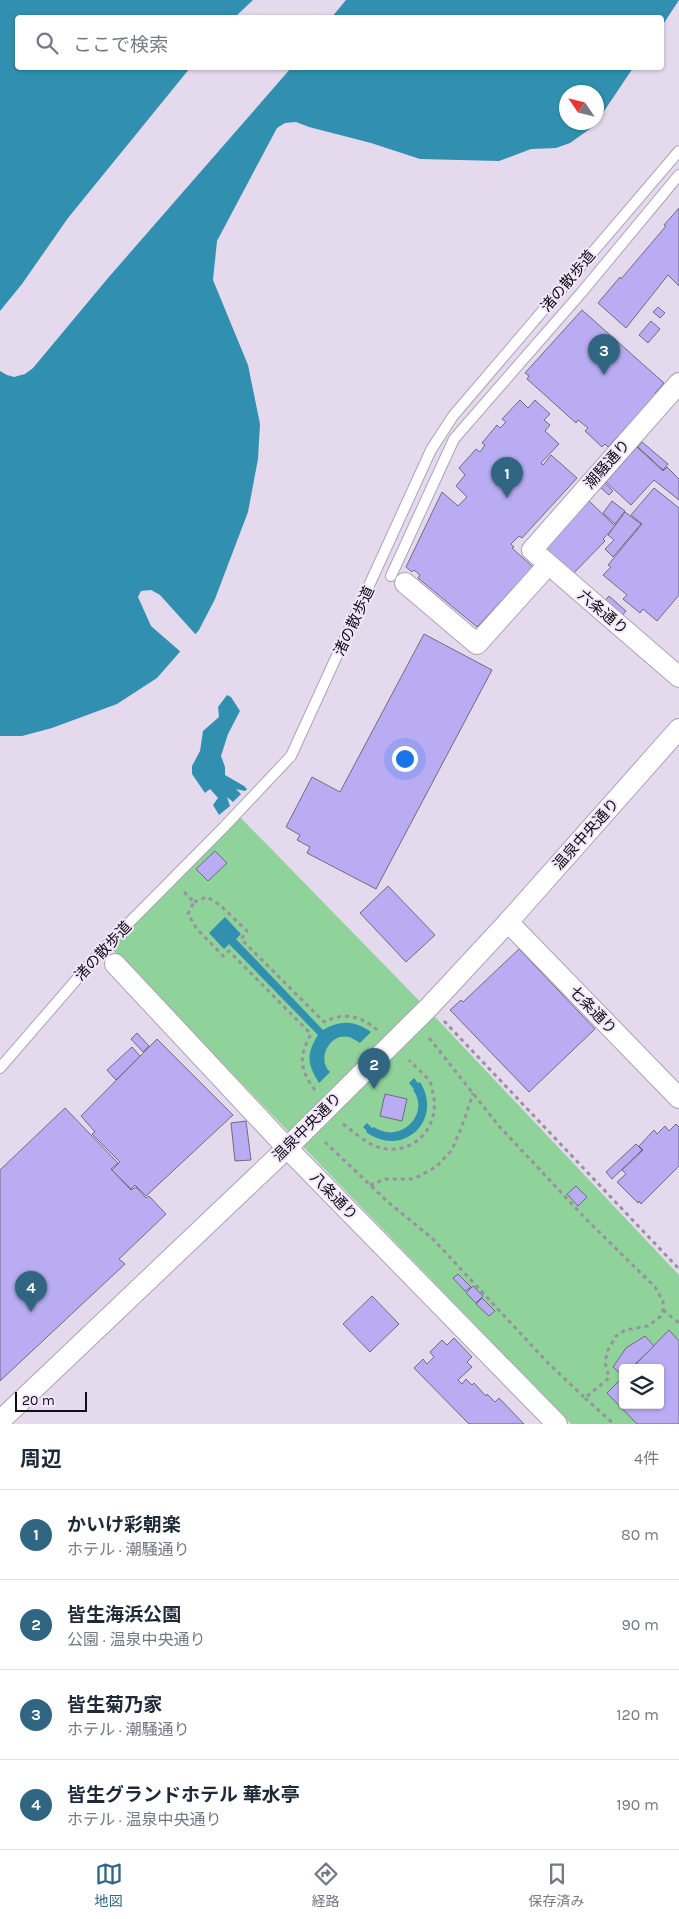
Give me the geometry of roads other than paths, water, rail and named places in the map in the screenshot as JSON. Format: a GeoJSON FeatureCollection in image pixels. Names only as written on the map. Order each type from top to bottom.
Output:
{"type":"FeatureCollection","features":[{"type":"Feature","properties":{"kind":"street","name":"潮騒通り"},"geometry":{"type":"LineString","coordinates":[[534,546],[678,385]]}},
{"type":"Feature","properties":{"kind":"street","name":"六条通り"},"geometry":{"type":"LineString","coordinates":[[534,546],[532,550],[548,565],[679,677]]}},
{"type":"Feature","properties":{"kind":"street"},"geometry":{"type":"LineString","coordinates":[[398,580],[477,644],[548,565]]}},
{"type":"Feature","properties":{"kind":"street","name":"温泉中央通り"},"geometry":{"type":"LineString","coordinates":[[0,1421],[287,1148],[430,1006],[508,922],[679,729]]}},
{"type":"Feature","properties":{"kind":"street","name":"七条通り"},"geometry":{"type":"LineString","coordinates":[[508,922],[679,1098]]}},
{"type":"Feature","properties":{"kind":"street","name":"八条通り"},"geometry":{"type":"LineString","coordinates":[[109,957],[287,1148],[557,1424]]}},
{"type":"Feature","properties":{"kind":"lane","name":"渚の散歩道"},"geometry":{"type":"LineString","coordinates":[[0,1068],[109,957],[172,880],[291,756],[431,450],[453,416],[679,151]]}},
{"type":"Feature","properties":{"kind":"lane"},"geometry":{"type":"LineString","coordinates":[[377,571],[398,580],[454,438],[582,292],[679,175]]}},
{"type":"Feature","properties":{"kind":"water"},"geometry":{"type":"Polygon","coordinates":[[[0,0],[253,0],[237,15],[15,15],[15,70],[191,70],[69,218],[23,285],[0,313],[0,0]]]}},
{"type":"Feature","properties":{"kind":"water"},"geometry":{"type":"Polygon","coordinates":[[[346,0],[679,0],[664,23],[664,15],[334,15],[346,0]]]}},
{"type":"Feature","properties":{"kind":"water"},"geometry":{"type":"Polygon","coordinates":[[[286,70],[632,70],[604,111],[604,85],[559,85],[559,130],[588,130],[570,143],[556,148],[531,149],[499,161],[420,159],[296,122],[285,123],[277,128],[217,241],[213,280],[248,365],[260,424],[258,459],[248,512],[215,599],[199,630],[157,678],[117,704],[52,728],[22,736],[0,736],[0,369],[7,374],[24,372],[286,70]]]}},
{"type":"Feature","properties":{"kind":"water"},"geometry":{"type":"Polygon","coordinates":[[[227,695],[231,697],[240,711],[228,734],[221,756],[225,767],[225,775],[247,789],[245,791],[236,789],[241,794],[233,802],[227,797],[230,806],[219,815],[213,805],[218,798],[210,789],[205,793],[192,774],[192,766],[200,751],[203,731],[219,717],[218,707],[227,695]]]}},
{"type":"Feature","properties":{"kind":"water"},"geometry":{"type":"Polygon","coordinates":[[[225,917],[241,934],[236,939],[323,1030],[335,1024],[353,1023],[371,1032],[360,1043],[349,1037],[342,1037],[331,1042],[327,1048],[324,1060],[330,1072],[319,1083],[310,1064],[311,1048],[318,1035],[229,944],[224,949],[209,933],[225,917]]]}},
{"type":"Feature","properties":{"kind":"water"},"geometry":{"type":"Polygon","coordinates":[[[414,1078],[418,1083],[420,1082],[426,1096],[427,1110],[423,1122],[416,1131],[406,1138],[393,1141],[380,1139],[366,1132],[363,1127],[367,1123],[372,1128],[374,1127],[384,1132],[403,1130],[410,1124],[418,1108],[418,1099],[409,1083],[414,1078]]]}},
{"type":"Feature","properties":{"kind":"place","name":"皆生菊乃家"},"geometry":{"type":"Point","coordinates":[604,375]}},
{"type":"Feature","properties":{"kind":"place","name":"かいけ彩朝楽"},"geometry":{"type":"Point","coordinates":[507,498]}},
{"type":"Feature","properties":{"kind":"place","name":"皆生海浜公園"},"geometry":{"type":"Point","coordinates":[374,1089]}},
{"type":"Feature","properties":{"kind":"place","name":"皆生グランドホテル 華水亭"},"geometry":{"type":"Point","coordinates":[31,1312]}}]}
